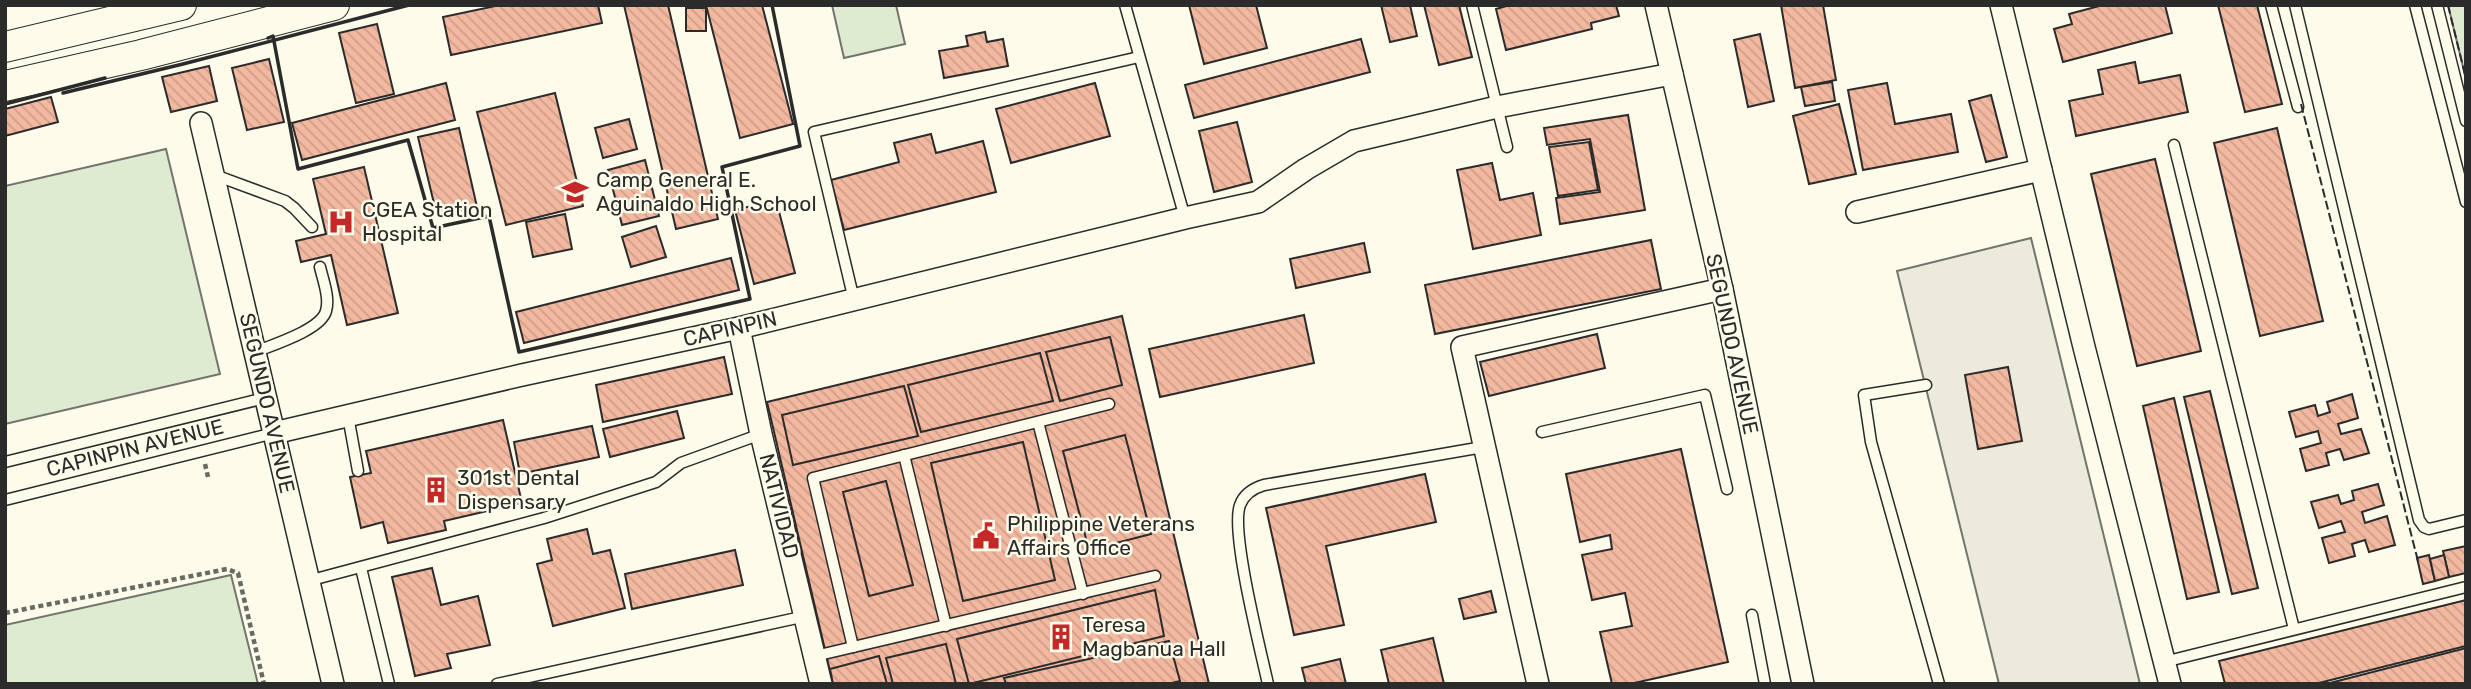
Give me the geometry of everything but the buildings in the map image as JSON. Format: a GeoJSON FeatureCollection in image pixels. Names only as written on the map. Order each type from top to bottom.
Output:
{"type":"FeatureCollection","features":[{"type":"Feature","properties":{"kind":"main road"},"geometry":{"type":"LineString","coordinates":[[5,47],[181,5]]}},
{"type":"Feature","properties":{"kind":"main road"},"geometry":{"type":"LineString","coordinates":[[5,86],[141,55],[334,5]]}},
{"type":"Feature","properties":{"kind":"street","name":"SEGUNDO AVENUE"},"geometry":{"type":"LineString","coordinates":[[1656,5],[1722,289],[1803,684]]}},
{"type":"Feature","properties":{"kind":"street"},"geometry":{"type":"LineString","coordinates":[[2001,5],[2170,684]]}},
{"type":"Feature","properties":{"kind":"street","name":"CAPINPIN"},"geometry":{"type":"LineString","coordinates":[[274,433],[739,328],[1258,202],[1306,169],[1354,141],[1497,107],[1672,74]]}},
{"type":"Feature","properties":{"kind":"street","name":"SEGUNDO AVENUE"},"geometry":{"type":"LineString","coordinates":[[201,123],[333,684]]}},
{"type":"Feature","properties":{"kind":"street"},"geometry":{"type":"LineString","coordinates":[[1857,212],[2041,170]]}},
{"type":"Feature","properties":{"kind":"street"},"geometry":{"type":"LineString","coordinates":[[1538,684],[1462,347],[1722,289]]}},
{"type":"Feature","properties":{"kind":"street","name":"NATIVIDAD"},"geometry":{"type":"LineString","coordinates":[[739,328],[761,435],[821,684]]}},
{"type":"Feature","properties":{"kind":"lane"},"geometry":{"type":"LineString","coordinates":[[1125,5],[1185,218]]}},
{"type":"Feature","properties":{"kind":"lane"},"geometry":{"type":"LineString","coordinates":[[1472,5],[1507,147]]}},
{"type":"Feature","properties":{"kind":"lane"},"geometry":{"type":"LineString","coordinates":[[2271,5],[2298,107]]}},
{"type":"Feature","properties":{"kind":"lane"},"geometry":{"type":"LineString","coordinates":[[2295,5],[2419,520],[2429,529],[2466,520]]}},
{"type":"Feature","properties":{"kind":"lane"},"geometry":{"type":"LineString","coordinates":[[2415,5],[2466,202]]}},
{"type":"Feature","properties":{"kind":"lane"},"geometry":{"type":"LineString","coordinates":[[2437,5],[2466,121]]}},
{"type":"Feature","properties":{"kind":"lane"},"geometry":{"type":"LineString","coordinates":[[854,300],[814,132],[1139,57]]}},
{"type":"Feature","properties":{"kind":"lane"},"geometry":{"type":"LineString","coordinates":[[2174,145],[2294,629]]}},
{"type":"Feature","properties":{"kind":"lane"},"geometry":{"type":"LineString","coordinates":[[212,174],[285,201],[312,227]]}},
{"type":"Feature","properties":{"kind":"lane"},"geometry":{"type":"LineString","coordinates":[[255,352],[311,328],[321,320],[326,313],[327,302],[320,267]]}},
{"type":"Feature","properties":{"kind":"lane"},"geometry":{"type":"LineString","coordinates":[[1926,385],[1864,395],[1871,442],[1939,684]]}},
{"type":"Feature","properties":{"kind":"lane"},"geometry":{"type":"LineString","coordinates":[[1542,432],[1705,395],[1727,489]]}},
{"type":"Feature","properties":{"kind":"lane","name":"CAPINPIN AVENUE"},"geometry":{"type":"LineString","coordinates":[[5,462],[265,398]]}},
{"type":"Feature","properties":{"kind":"lane"},"geometry":{"type":"LineString","coordinates":[[853,647],[813,478],[1109,404]]}},
{"type":"Feature","properties":{"kind":"lane"},"geometry":{"type":"LineString","coordinates":[[348,416],[358,471]]}},
{"type":"Feature","properties":{"kind":"lane"},"geometry":{"type":"LineString","coordinates":[[1038,422],[1083,594]]}},
{"type":"Feature","properties":{"kind":"lane","name":"CAPINPIN AVENUE"},"geometry":{"type":"LineString","coordinates":[[5,500],[274,433]]}},
{"type":"Feature","properties":{"kind":"lane"},"geometry":{"type":"LineString","coordinates":[[308,581],[544,518],[656,482],[681,463],[761,435]]}},
{"type":"Feature","properties":{"kind":"lane"},"geometry":{"type":"LineString","coordinates":[[1268,684],[1249,597],[1239,529],[1239,510],[1245,497],[1255,488],[1264,485],[1483,447]]}},
{"type":"Feature","properties":{"kind":"lane"},"geometry":{"type":"LineString","coordinates":[[904,455],[946,625]]}},
{"type":"Feature","properties":{"kind":"lane"},"geometry":{"type":"LineString","coordinates":[[361,568],[389,684]]}},
{"type":"Feature","properties":{"kind":"lane"},"geometry":{"type":"LineString","coordinates":[[815,656],[1155,576]]}},
{"type":"Feature","properties":{"kind":"lane"},"geometry":{"type":"LineString","coordinates":[[2164,662],[2466,587]]}},
{"type":"Feature","properties":{"kind":"lane"},"geometry":{"type":"LineString","coordinates":[[1752,615],[1765,684]]}},
{"type":"Feature","properties":{"kind":"lane"},"geometry":{"type":"LineString","coordinates":[[497,684],[806,616]]}},
{"type":"Feature","properties":{"kind":"path"},"geometry":{"type":"LineString","coordinates":[[5,613],[227,569],[238,573],[264,684]]}},
{"type":"Feature","properties":{"kind":"green space"},"geometry":{"type":"Polygon","coordinates":[[[832,5],[896,5],[905,44],[844,58],[832,5]]]}},
{"type":"Feature","properties":{"kind":"green space"},"geometry":{"type":"Polygon","coordinates":[[[2448,5],[2466,5],[2466,79],[2448,5]]]}},
{"type":"Feature","properties":{"kind":"green space"},"geometry":{"type":"Polygon","coordinates":[[[166,149],[220,374],[5,424],[5,186],[166,149]]]}},
{"type":"Feature","properties":{"kind":"green space"},"geometry":{"type":"Polygon","coordinates":[[[231,575],[258,684],[5,684],[5,625],[231,575]]]}},
{"type":"Feature","properties":{"kind":"shaded area"},"geometry":{"type":"Polygon","coordinates":[[[2031,238],[2140,684],[1999,684],[1897,271],[2031,238]]]}},
{"type":"Feature","properties":{"kind":"fence"},"geometry":{"type":"LineString","coordinates":[[2448,5],[2466,79]]}},
{"type":"Feature","properties":{"kind":"fence"},"geometry":{"type":"LineString","coordinates":[[2301,104],[2418,561]]}},
{"type":"Feature","properties":{"kind":"wall"},"geometry":{"type":"LineString","coordinates":[[63,93],[409,5]]}},
{"type":"Feature","properties":{"kind":"wall"},"geometry":{"type":"LineString","coordinates":[[268,38],[273,36],[298,169],[408,140],[433,228],[489,216],[519,352],[750,299],[722,167],[800,146],[772,5]]}},
{"type":"Feature","properties":{"kind":"wall"},"geometry":{"type":"LineString","coordinates":[[5,104],[105,78]]}},
{"type":"Feature","properties":{"kind":"place","name":"Camp General E. Aguinaldo High School"},"geometry":{"type":"Point","coordinates":[575,192]}},
{"type":"Feature","properties":{"kind":"place","name":"CGEA Station Hospital"},"geometry":{"type":"Point","coordinates":[341,222]}},
{"type":"Feature","properties":{"kind":"place","name":"301st Dental Dispensary"},"geometry":{"type":"Point","coordinates":[436,490]}},
{"type":"Feature","properties":{"kind":"place","name":"Philippine Veterans Affairs Office"},"geometry":{"type":"Point","coordinates":[986,536]}},
{"type":"Feature","properties":{"kind":"place","name":"Teresa Magbanua Hall"},"geometry":{"type":"Point","coordinates":[1061,637]}}]}
